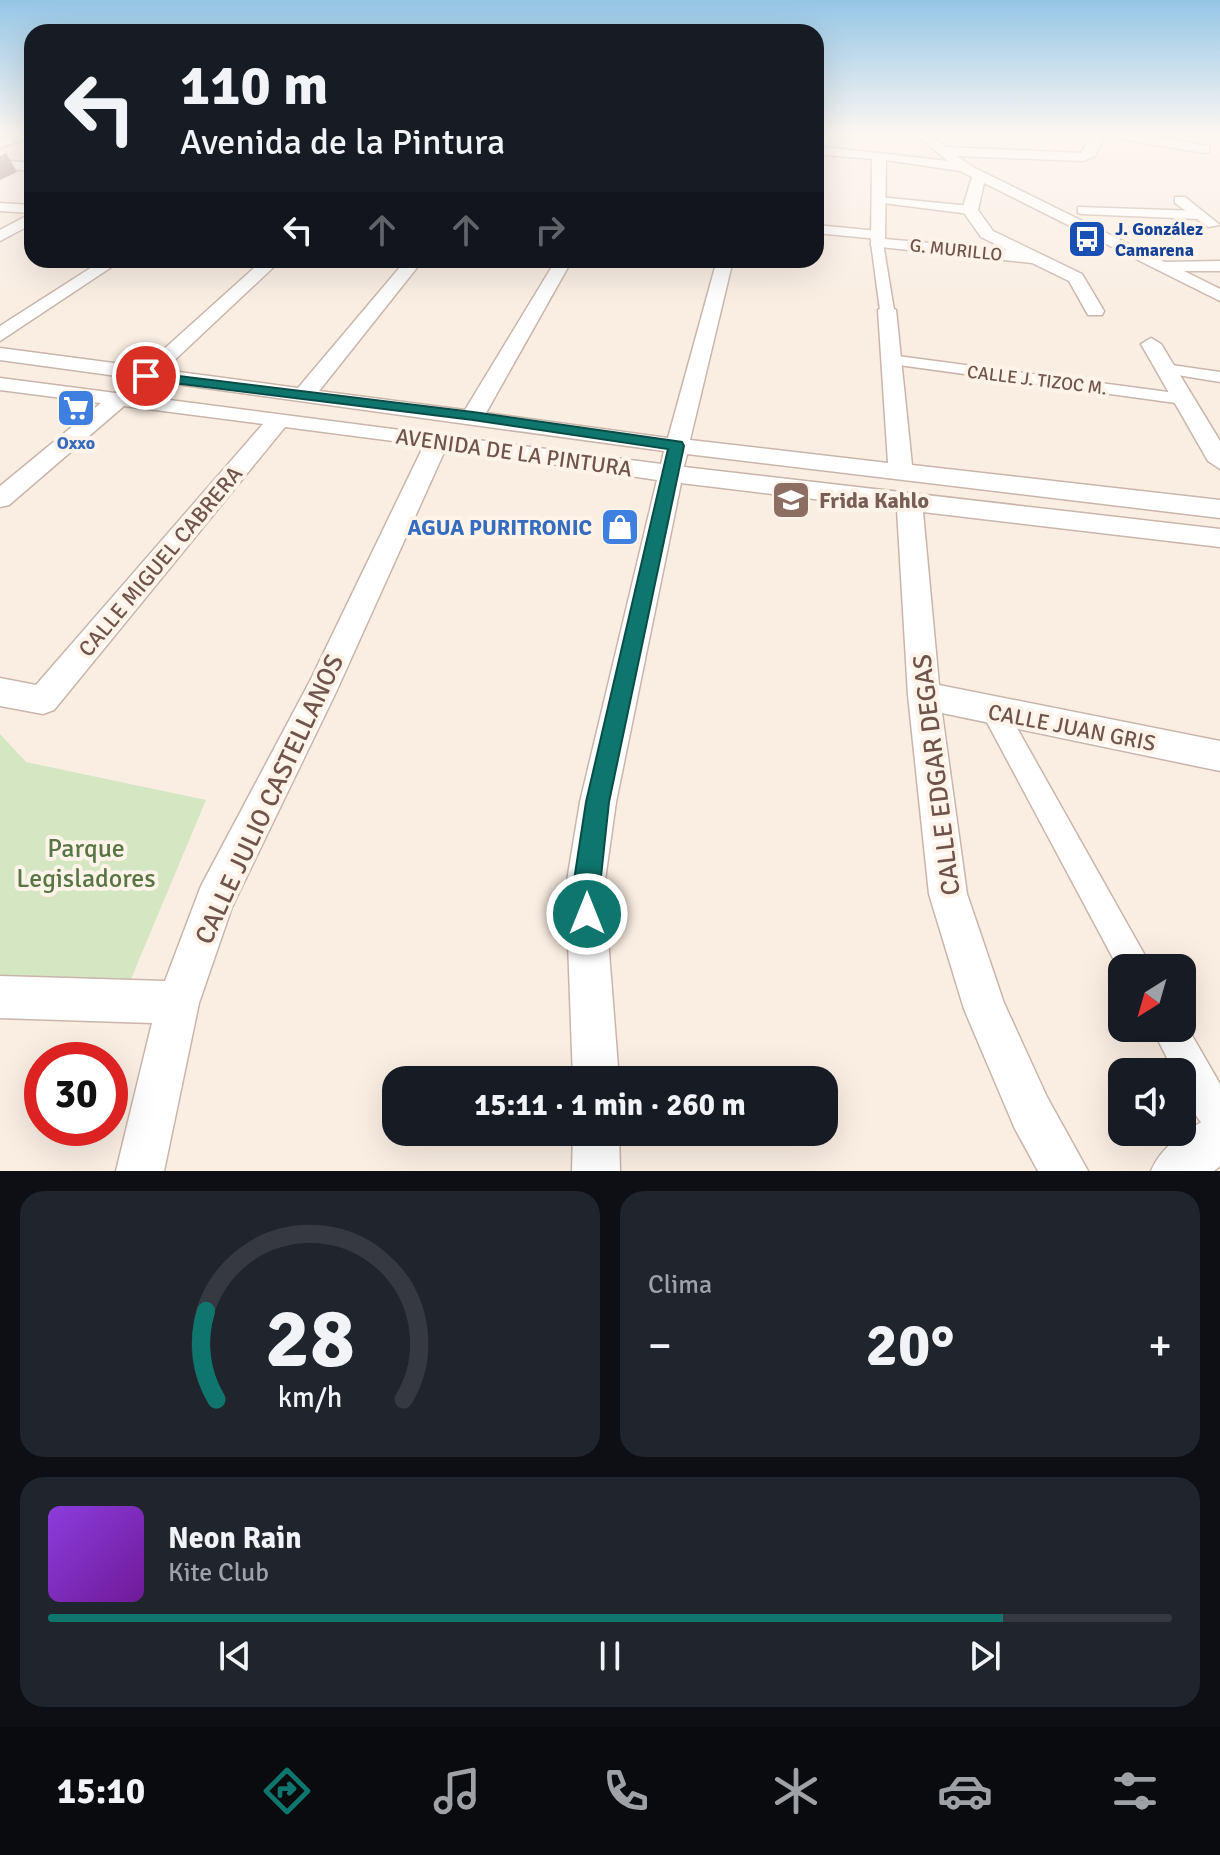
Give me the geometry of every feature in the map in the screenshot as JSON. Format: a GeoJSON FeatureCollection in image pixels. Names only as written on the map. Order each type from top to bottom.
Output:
{"type":"FeatureCollection","features":[{"type":"Feature","properties":{"kind":"street","name":"CALLE EDGAR DEGAS"},"geometry":{"type":"LineString","coordinates":[[884,188],[879,200],[878,239],[924,695],[948,894],[985,1009],[1031,1113],[1064,1171]]}},
{"type":"Feature","properties":{"kind":"street"},"geometry":{"type":"LineString","coordinates":[[972,188],[970,210],[987,234],[1076,278],[1095,311]]}},
{"type":"Feature","properties":{"kind":"street"},"geometry":{"type":"LineString","coordinates":[[1004,188],[1217,293]]}},
{"type":"Feature","properties":{"kind":"street"},"geometry":{"type":"LineString","coordinates":[[879,200],[970,210]]}},
{"type":"Feature","properties":{"kind":"street"},"geometry":{"type":"LineString","coordinates":[[1208,200],[1180,200],[1213,225]]}},
{"type":"Feature","properties":{"kind":"street"},"geometry":{"type":"LineString","coordinates":[[0,207],[24,208]]}},
{"type":"Feature","properties":{"kind":"street"},"geometry":{"type":"LineString","coordinates":[[1044,208],[1213,225]]}},
{"type":"Feature","properties":{"kind":"street"},"geometry":{"type":"LineString","coordinates":[[0,236],[24,222]]}},
{"type":"Feature","properties":{"kind":"street"},"geometry":{"type":"LineString","coordinates":[[824,230],[878,239]]}},
{"type":"Feature","properties":{"kind":"street","name":"G. MURILLO"},"geometry":{"type":"LineString","coordinates":[[878,239],[1035,258]]}},
{"type":"Feature","properties":{"kind":"street"},"geometry":{"type":"LineString","coordinates":[[1161,266],[1220,266]]}},
{"type":"Feature","properties":{"kind":"street"},"geometry":{"type":"LineString","coordinates":[[0,335],[102,268]]}},
{"type":"Feature","properties":{"kind":"street"},"geometry":{"type":"LineString","coordinates":[[146,376],[264,268]]}},
{"type":"Feature","properties":{"kind":"street"},"geometry":{"type":"LineString","coordinates":[[303,396],[408,268]]}},
{"type":"Feature","properties":{"kind":"street"},"geometry":{"type":"LineString","coordinates":[[473,416],[559,268]]}},
{"type":"Feature","properties":{"kind":"street"},"geometry":{"type":"LineString","coordinates":[[595,1066],[585,887],[598,802],[675,460],[723,268]]}},
{"type":"Feature","properties":{"kind":"street"},"geometry":{"type":"LineString","coordinates":[[1151,344],[1220,461]]}},
{"type":"Feature","properties":{"kind":"street","name":"AVENIDA DE LA PINTURA"},"geometry":{"type":"LineString","coordinates":[[0,354],[146,376],[473,416],[675,460]]}},
{"type":"Feature","properties":{"kind":"street","name":"CALLE J. TIZOC M."},"geometry":{"type":"LineString","coordinates":[[890,360],[1183,399]]}},
{"type":"Feature","properties":{"kind":"street"},"geometry":{"type":"LineString","coordinates":[[1165,369],[1220,377]]}},
{"type":"Feature","properties":{"kind":"street","name":"AVENIDA DE LA PINTURA"},"geometry":{"type":"LineString","coordinates":[[0,384],[277,422],[438,440],[675,460],[905,485],[1220,509]]}},
{"type":"Feature","properties":{"kind":"street"},"geometry":{"type":"LineString","coordinates":[[0,499],[118,400]]}},
{"type":"Feature","properties":{"kind":"street","name":"CALLE MIGUEL CABRERA"},"geometry":{"type":"LineString","coordinates":[[0,692],[43,700],[277,422]]}},
{"type":"Feature","properties":{"kind":"street","name":"CALLE JULIO CASTELLANOS"},"geometry":{"type":"LineString","coordinates":[[140,1171],[178,1003],[215,900],[321,690],[438,440]]}},
{"type":"Feature","properties":{"kind":"street","name":"AVENIDA DE LA PINTURA"},"geometry":{"type":"LineString","coordinates":[[905,485],[1220,538]]}},
{"type":"Feature","properties":{"kind":"street","name":"CALLE JUAN GRIS"},"geometry":{"type":"LineString","coordinates":[[924,695],[995,713],[1220,756]]}},
{"type":"Feature","properties":{"kind":"street"},"geometry":{"type":"LineString","coordinates":[[995,713],[1128,954]]}},
{"type":"Feature","properties":{"kind":"street"},"geometry":{"type":"LineString","coordinates":[[0,997],[178,1003]]}},
{"type":"Feature","properties":{"kind":"street"},"geometry":{"type":"LineString","coordinates":[[1177,1042],[1220,1120]]}},
{"type":"Feature","properties":{"kind":"street"},"geometry":{"type":"LineString","coordinates":[[1175,1171],[1220,1137]]}},
{"type":"Feature","properties":{"kind":"street"},"geometry":{"type":"LineString","coordinates":[[596,1146],[596,1171]]}},
{"type":"Feature","properties":{"kind":"green space","name":"Parque Legisladores"},"geometry":{"type":"Polygon","coordinates":[[[0,734],[26,762],[206,800],[128,986],[0,978],[0,734]]]}},
{"type":"Feature","properties":{"kind":"place","name":"J. González Camarena"},"geometry":{"type":"Point","coordinates":[1087,239]}},
{"type":"Feature","properties":{"kind":"place","name":"Oxxo"},"geometry":{"type":"Point","coordinates":[76,408]}},
{"type":"Feature","properties":{"kind":"place","name":"Frida Kahlo"},"geometry":{"type":"Point","coordinates":[791,500]}},
{"type":"Feature","properties":{"kind":"place","name":"AGUA PURITRONIC"},"geometry":{"type":"Point","coordinates":[620,527]}},
{"type":"Feature","properties":{"kind":"route"},"geometry":{"type":"LineString","coordinates":[[146,376],[473,416],[677,446],[598,802],[585,887],[587,914]]}}]}
